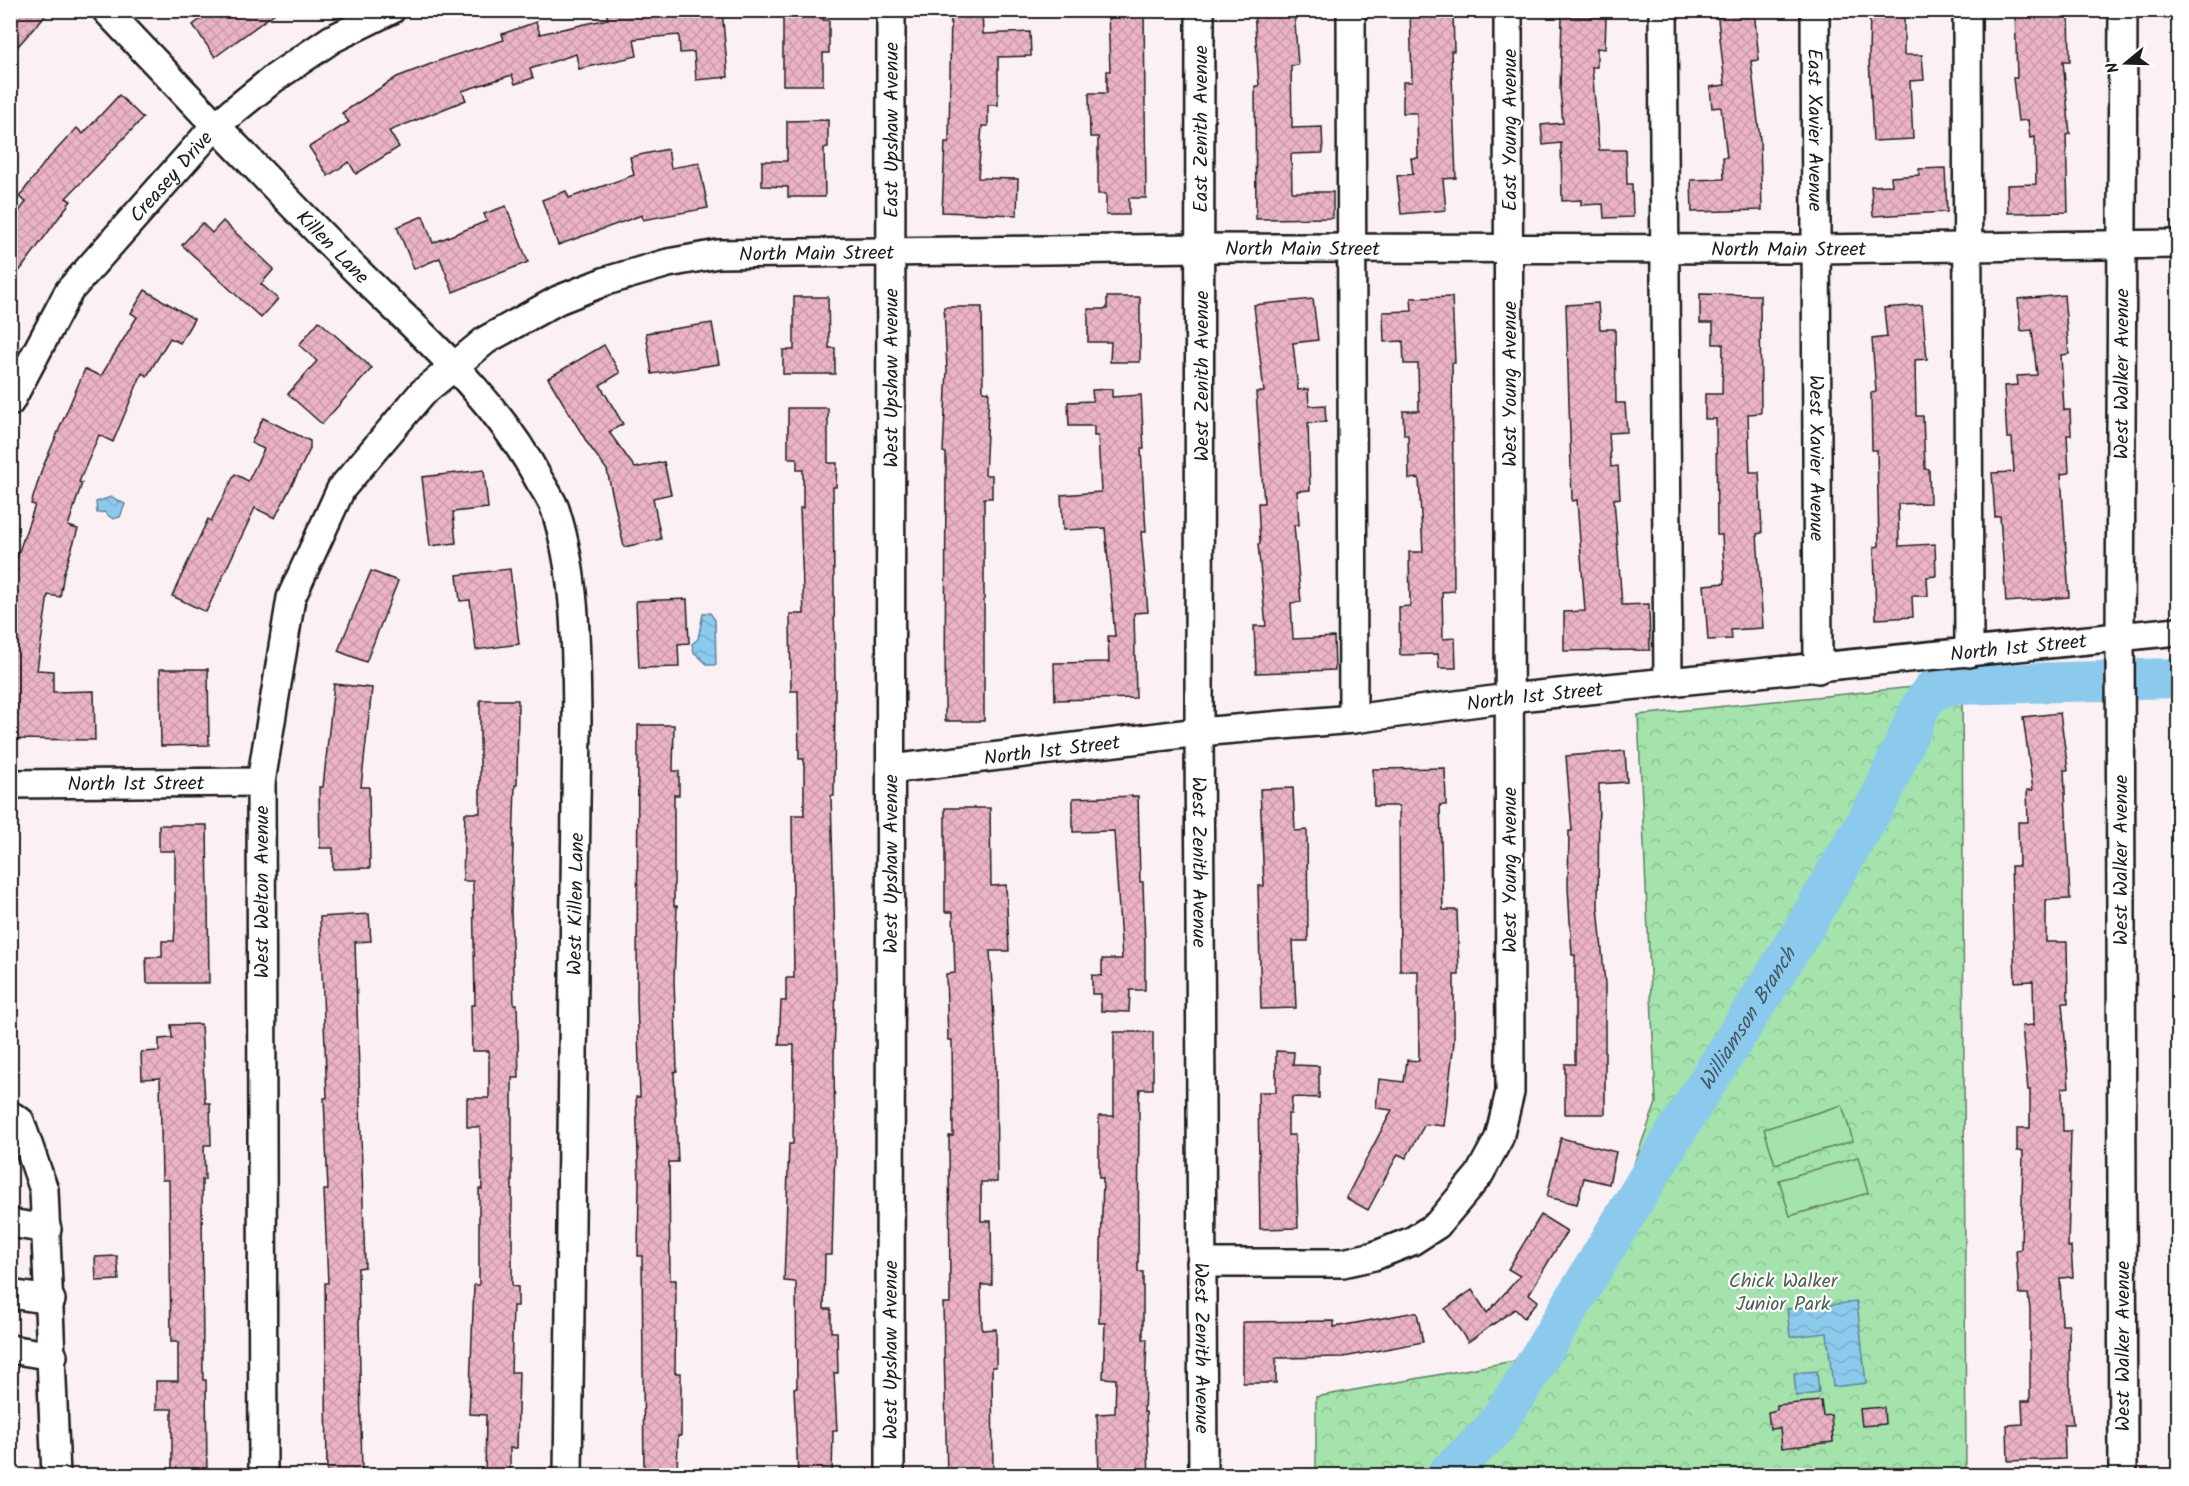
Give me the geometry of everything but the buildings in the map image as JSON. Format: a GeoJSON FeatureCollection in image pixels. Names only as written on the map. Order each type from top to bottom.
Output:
{"type":"FeatureCollection","features":[{"type":"Feature","properties":{"kind":"street","name":"Killen Lane"},"geometry":{"type":"LineString","coordinates":[[106,10],[215,126],[454,367]]}},
{"type":"Feature","properties":{"kind":"street","name":"Creasey Drive"},"geometry":{"type":"LineString","coordinates":[[10,402],[69,291],[215,126],[273,79],[332,39],[391,10]]}},
{"type":"Feature","properties":{"kind":"street","name":"East Upshaw Avenue"},"geometry":{"type":"LineString","coordinates":[[891,10],[892,251]]}},
{"type":"Feature","properties":{"kind":"street","name":"East Zenith Avenue"},"geometry":{"type":"LineString","coordinates":[[1200,10],[1201,248]]}},
{"type":"Feature","properties":{"kind":"street"},"geometry":{"type":"LineString","coordinates":[[1352,10],[1353,718]]}},
{"type":"Feature","properties":{"kind":"street","name":"East Young Avenue"},"geometry":{"type":"LineString","coordinates":[[1508,10],[1510,250]]}},
{"type":"Feature","properties":{"kind":"street"},"geometry":{"type":"LineString","coordinates":[[1663,10],[1668,682]]}},
{"type":"Feature","properties":{"kind":"street","name":"East Xavier Avenue"},"geometry":{"type":"LineString","coordinates":[[1815,10],[1815,249]]}},
{"type":"Feature","properties":{"kind":"street"},"geometry":{"type":"LineString","coordinates":[[1967,10],[1969,653]]}},
{"type":"Feature","properties":{"kind":"street","name":"West Walker Avenue"},"geometry":{"type":"LineString","coordinates":[[2123,10],[2120,638],[2123,1476]]}},
{"type":"Feature","properties":{"kind":"street","name":"North Main Street"},"geometry":{"type":"LineString","coordinates":[[454,367],[486,340],[558,300],[606,281],[668,262],[718,254],[1201,248],[1815,249],[2178,244]]}},
{"type":"Feature","properties":{"kind":"street","name":"West Zenith Avenue"},"geometry":{"type":"LineString","coordinates":[[1201,248],[1199,732],[1203,1476]]}},
{"type":"Feature","properties":{"kind":"street","name":"West Xavier Avenue"},"geometry":{"type":"LineString","coordinates":[[1815,249],[1818,669]]}},
{"type":"Feature","properties":{"kind":"street","name":"West Young Avenue"},"geometry":{"type":"LineString","coordinates":[[1201,1263],[1343,1263],[1374,1256],[1412,1241],[1437,1225],[1479,1175],[1499,1138],[1510,1092],[1508,698],[1510,250]]}},
{"type":"Feature","properties":{"kind":"street","name":"West Upshaw Avenue"},"geometry":{"type":"LineString","coordinates":[[890,1476],[892,251]]}},
{"type":"Feature","properties":{"kind":"street","name":"West Welton Avenue"},"geometry":{"type":"LineString","coordinates":[[262,1476],[261,782],[291,598],[341,489],[422,393],[454,367]]}},
{"type":"Feature","properties":{"kind":"street","name":"West Killen Lane"},"geometry":{"type":"LineString","coordinates":[[454,367],[501,418],[526,455],[556,511],[568,563],[575,618],[577,720],[568,1476]]}},
{"type":"Feature","properties":{"kind":"street","name":"North 1st Street"},"geometry":{"type":"LineString","coordinates":[[891,769],[1199,732],[1353,718],[1508,698],[1818,669],[2178,631]]}},
{"type":"Feature","properties":{"kind":"street","name":"North 1st Street"},"geometry":{"type":"LineString","coordinates":[[10,784],[261,782]]}},
{"type":"Feature","properties":{"kind":"street"},"geometry":{"type":"LineString","coordinates":[[10,1115],[20,1121],[44,1190],[51,1300],[56,1476]]}},
{"type":"Feature","properties":{"kind":"street"},"geometry":{"type":"LineString","coordinates":[[10,1224],[47,1229]]}},
{"type":"Feature","properties":{"kind":"street"},"geometry":{"type":"LineString","coordinates":[[10,1294],[51,1300]]}},
{"type":"Feature","properties":{"kind":"street"},"geometry":{"type":"LineString","coordinates":[[10,1349],[53,1356]]}},
{"type":"Feature","properties":{"kind":"green space","name":"Chick Walker Junior Park"},"geometry":{"type":"Polygon","coordinates":[[[1962,682],[1966,1475],[1316,1475],[1316,1397],[1514,1361],[1592,1280],[1656,1103],[1638,715],[1962,682]]]}},
{"type":"Feature","properties":{"kind":"green space"},"geometry":{"type":"Polygon","coordinates":[[[1842,1105],[1853,1141],[1775,1164],[1764,1129],[1842,1105]]]}},
{"type":"Feature","properties":{"kind":"green space"},"geometry":{"type":"Polygon","coordinates":[[[1858,1157],[1868,1193],[1790,1216],[1779,1180],[1858,1157]]]}},
{"type":"Feature","properties":{"kind":"water"},"geometry":{"type":"Polygon","coordinates":[[[111,497],[125,504],[120,517],[113,519],[104,512],[97,513],[96,502],[111,497]]]}},
{"type":"Feature","properties":{"kind":"water"},"geometry":{"type":"Polygon","coordinates":[[[710,613],[715,620],[716,665],[708,665],[694,652],[692,644],[698,639],[703,614],[710,613]]]}},
{"type":"Feature","properties":{"kind":"water"},"geometry":{"type":"Polygon","coordinates":[[[1857,1302],[1866,1383],[1833,1387],[1827,1333],[1790,1337],[1787,1309],[1857,1302]]]}},
{"type":"Feature","properties":{"kind":"water"},"geometry":{"type":"Polygon","coordinates":[[[1817,1371],[1819,1393],[1796,1396],[1794,1373],[1817,1371]]]}},
{"type":"Feature","properties":{"kind":"waterway","name":"Williamson Branch"},"geometry":{"type":"LineString","coordinates":[[2138,679],[2178,678]]}},
{"type":"Feature","properties":{"kind":"waterway","name":"Williamson Branch"},"geometry":{"type":"LineString","coordinates":[[1445,1476],[1492,1431],[1519,1391],[1669,1143],[1804,928],[1882,794],[1921,706],[1931,691],[1953,685],[2104,681]]}}]}
